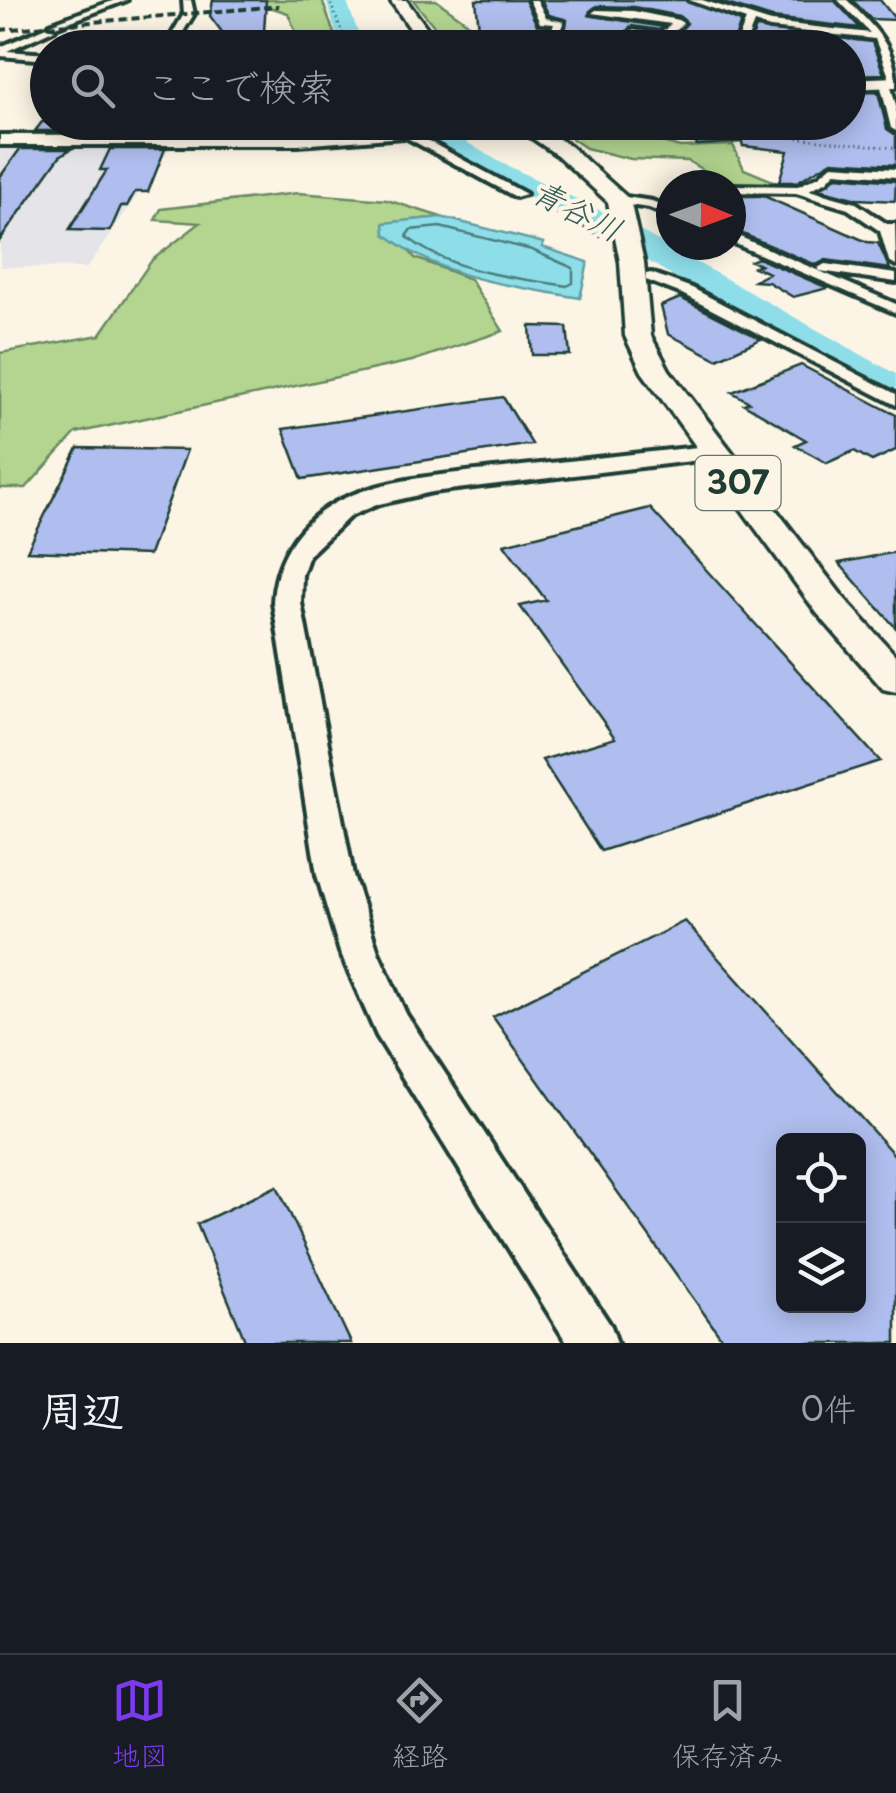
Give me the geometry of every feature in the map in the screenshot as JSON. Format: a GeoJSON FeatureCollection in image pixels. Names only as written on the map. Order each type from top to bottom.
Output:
{"type":"FeatureCollection","features":[{"type":"Feature","properties":{"kind":"highway"},"geometry":{"type":"LineString","coordinates":[[399,1],[419,30]]}},
{"type":"Feature","properties":{"kind":"highway"},"geometry":{"type":"LineString","coordinates":[[547,140],[564,151],[620,206]]}},
{"type":"Feature","properties":{"kind":"highway","name":"307"},"geometry":{"type":"LineString","coordinates":[[620,206],[638,336],[656,372],[830,605],[896,680]]}},
{"type":"Feature","properties":{"kind":"main road"},"geometry":{"type":"LineString","coordinates":[[866,83],[892,82]]}},
{"type":"Feature","properties":{"kind":"main road"},"geometry":{"type":"LineString","coordinates":[[0,140],[30,140]]}},
{"type":"Feature","properties":{"kind":"street"},"geometry":{"type":"LineString","coordinates":[[45,30],[123,0]]}},
{"type":"Feature","properties":{"kind":"street"},"geometry":{"type":"LineString","coordinates":[[179,30],[188,14],[187,0]]}},
{"type":"Feature","properties":{"kind":"street"},"geometry":{"type":"LineString","coordinates":[[532,0],[542,21],[559,22],[556,30]]}},
{"type":"Feature","properties":{"kind":"street"},"geometry":{"type":"LineString","coordinates":[[693,0],[770,25],[815,30]]}},
{"type":"Feature","properties":{"kind":"street"},"geometry":{"type":"LineString","coordinates":[[842,0],[879,37],[892,82],[896,128]]}},
{"type":"Feature","properties":{"kind":"street"},"geometry":{"type":"LineString","coordinates":[[596,13],[633,14],[678,23],[670,30]]}},
{"type":"Feature","properties":{"kind":"street"},"geometry":{"type":"LineString","coordinates":[[746,30],[751,19]]}},
{"type":"Feature","properties":{"kind":"street"},"geometry":{"type":"LineString","coordinates":[[866,36],[879,37]]}},
{"type":"Feature","properties":{"kind":"street"},"geometry":{"type":"LineString","coordinates":[[0,54],[30,38]]}},
{"type":"Feature","properties":{"kind":"street"},"geometry":{"type":"LineString","coordinates":[[0,54],[30,56]]}},
{"type":"Feature","properties":{"kind":"street"},"geometry":{"type":"LineString","coordinates":[[0,54],[10,61],[0,68]]}},
{"type":"Feature","properties":{"kind":"street"},"geometry":{"type":"LineString","coordinates":[[422,140],[520,194]]}},
{"type":"Feature","properties":{"kind":"street"},"geometry":{"type":"LineString","coordinates":[[800,191],[825,178],[832,168],[896,172]]}},
{"type":"Feature","properties":{"kind":"street"},"geometry":{"type":"LineString","coordinates":[[746,189],[800,191],[852,206],[893,230],[896,261]]}},
{"type":"Feature","properties":{"kind":"street"},"geometry":{"type":"LineString","coordinates":[[620,206],[656,207]]}},
{"type":"Feature","properties":{"kind":"street"},"geometry":{"type":"LineString","coordinates":[[746,244],[896,308]]}},
{"type":"Feature","properties":{"kind":"street"},"geometry":{"type":"LineString","coordinates":[[630,262],[896,400]]}},
{"type":"Feature","properties":{"kind":"street"},"geometry":{"type":"LineString","coordinates":[[793,263],[896,278]]}},
{"type":"Feature","properties":{"kind":"street"},"geometry":{"type":"LineString","coordinates":[[594,1343],[391,1024],[359,952],[335,874],[287,603],[288,575],[297,552],[314,532],[341,510],[384,494],[432,484],[716,452]]}},
{"type":"Feature","properties":{"kind":"path"},"geometry":{"type":"LineString","coordinates":[[329,0],[342,30]]}},
{"type":"Feature","properties":{"kind":"path"},"geometry":{"type":"LineString","coordinates":[[813,140],[896,148]]}},
{"type":"Feature","properties":{"kind":"path"},"geometry":{"type":"LineString","coordinates":[[520,194],[601,234],[630,262]]}},
{"type":"Feature","properties":{"kind":"shaded area"},"geometry":{"type":"Polygon","coordinates":[[[174,142],[87,268],[0,267],[0,144],[174,142]]]}},
{"type":"Feature","properties":{"kind":"green space"},"geometry":{"type":"Polygon","coordinates":[[[267,0],[322,0],[333,30],[295,30],[288,13],[260,4],[267,0]]]}},
{"type":"Feature","properties":{"kind":"green space"},"geometry":{"type":"Polygon","coordinates":[[[413,0],[436,0],[476,30],[437,30],[413,0]]]}},
{"type":"Feature","properties":{"kind":"green space"},"geometry":{"type":"Polygon","coordinates":[[[574,140],[656,140],[680,147],[733,145],[744,169],[785,186],[746,184],[746,170],[703,170],[688,161],[631,159],[586,148],[574,140]]]}},
{"type":"Feature","properties":{"kind":"green space"},"geometry":{"type":"Polygon","coordinates":[[[298,193],[387,200],[441,217],[385,223],[415,258],[470,279],[503,331],[412,361],[76,433],[26,488],[0,488],[0,353],[100,335],[152,260],[200,223],[155,220],[161,209],[298,193]]]}},
{"type":"Feature","properties":{"kind":"water"},"geometry":{"type":"Polygon","coordinates":[[[441,217],[544,243],[542,247],[588,262],[580,298],[454,271],[430,262],[385,234],[384,223],[441,217]]]}},
{"type":"Feature","properties":{"kind":"building"},"geometry":{"type":"Polygon","coordinates":[[[213,0],[266,0],[264,30],[220,30],[210,16],[213,0]]]}},
{"type":"Feature","properties":{"kind":"building"},"geometry":{"type":"Polygon","coordinates":[[[476,0],[525,0],[537,25],[549,27],[549,30],[479,30],[476,0]]]}},
{"type":"Feature","properties":{"kind":"building"},"geometry":{"type":"Polygon","coordinates":[[[541,0],[685,0],[741,22],[738,30],[681,30],[687,23],[679,16],[634,7],[596,6],[589,15],[663,27],[565,30],[567,20],[549,15],[541,0]]]}},
{"type":"Feature","properties":{"kind":"building"},"geometry":{"type":"Polygon","coordinates":[[[714,0],[834,0],[860,28],[772,18],[714,0]]]}},
{"type":"Feature","properties":{"kind":"building"},"geometry":{"type":"Polygon","coordinates":[[[852,0],[880,0],[896,20],[871,19],[852,0]]]}},
{"type":"Feature","properties":{"kind":"building"},"geometry":{"type":"Polygon","coordinates":[[[866,41],[872,42],[884,74],[866,74],[866,41]]]}},
{"type":"Feature","properties":{"kind":"building"},"geometry":{"type":"Polygon","coordinates":[[[866,92],[878,92],[887,129],[896,135],[896,165],[832,161],[797,182],[779,182],[788,151],[743,146],[742,142],[697,145],[694,140],[866,140],[866,92]]]}},
{"type":"Feature","properties":{"kind":"building"},"geometry":{"type":"Polygon","coordinates":[[[20,149],[71,149],[60,156],[0,240],[0,177],[20,149]]]}},
{"type":"Feature","properties":{"kind":"building"},"geometry":{"type":"Polygon","coordinates":[[[110,149],[165,149],[148,192],[135,192],[127,206],[121,206],[110,231],[69,230],[107,170],[100,170],[110,149]]]}},
{"type":"Feature","properties":{"kind":"building"},"geometry":{"type":"Polygon","coordinates":[[[837,176],[896,181],[895,201],[857,199],[819,189],[837,176]]]}},
{"type":"Feature","properties":{"kind":"building"},"geometry":{"type":"Polygon","coordinates":[[[746,196],[764,196],[867,242],[878,243],[890,269],[826,260],[816,265],[746,235],[746,196]]]}},
{"type":"Feature","properties":{"kind":"building"},"geometry":{"type":"Polygon","coordinates":[[[758,258],[828,288],[793,297],[768,282],[754,281],[769,273],[754,267],[760,265],[751,261],[758,258]]]}},
{"type":"Feature","properties":{"kind":"building"},"geometry":{"type":"Polygon","coordinates":[[[680,298],[761,339],[717,359],[668,334],[661,306],[680,298]]]}},
{"type":"Feature","properties":{"kind":"building"},"geometry":{"type":"Polygon","coordinates":[[[530,326],[567,327],[570,355],[532,355],[530,326]]]}},
{"type":"Feature","properties":{"kind":"building"},"geometry":{"type":"Polygon","coordinates":[[[801,365],[896,415],[896,450],[872,461],[854,451],[827,463],[795,445],[806,440],[744,404],[749,402],[732,392],[801,365]]]}},
{"type":"Feature","properties":{"kind":"building"},"geometry":{"type":"Polygon","coordinates":[[[503,397],[532,444],[302,479],[283,429],[503,397]]]}},
{"type":"Feature","properties":{"kind":"building"},"geometry":{"type":"Polygon","coordinates":[[[78,448],[187,450],[149,555],[27,551],[78,448]]]}},
{"type":"Feature","properties":{"kind":"building"},"geometry":{"type":"Polygon","coordinates":[[[650,508],[880,761],[601,851],[542,760],[615,738],[520,606],[546,600],[504,544],[650,508]]]}},
{"type":"Feature","properties":{"kind":"building"},"geometry":{"type":"Polygon","coordinates":[[[896,552],[896,628],[839,563],[896,552]]]}},
{"type":"Feature","properties":{"kind":"building"},"geometry":{"type":"Polygon","coordinates":[[[685,921],[896,1157],[896,1343],[725,1343],[493,1017],[685,921]]]}},
{"type":"Feature","properties":{"kind":"building"},"geometry":{"type":"Polygon","coordinates":[[[277,1186],[351,1343],[246,1343],[197,1224],[277,1186]]]}},
{"type":"Feature","properties":{"kind":"waterway","name":"青谷川"},"geometry":{"type":"LineString","coordinates":[[336,0],[347,30]]}},
{"type":"Feature","properties":{"kind":"waterway","name":"青谷川"},"geometry":{"type":"LineString","coordinates":[[442,140],[488,167],[617,230],[896,388]]}},
{"type":"Feature","properties":{"kind":"railway"},"geometry":{"type":"LineString","coordinates":[[0,30],[279,6]]}}]}
